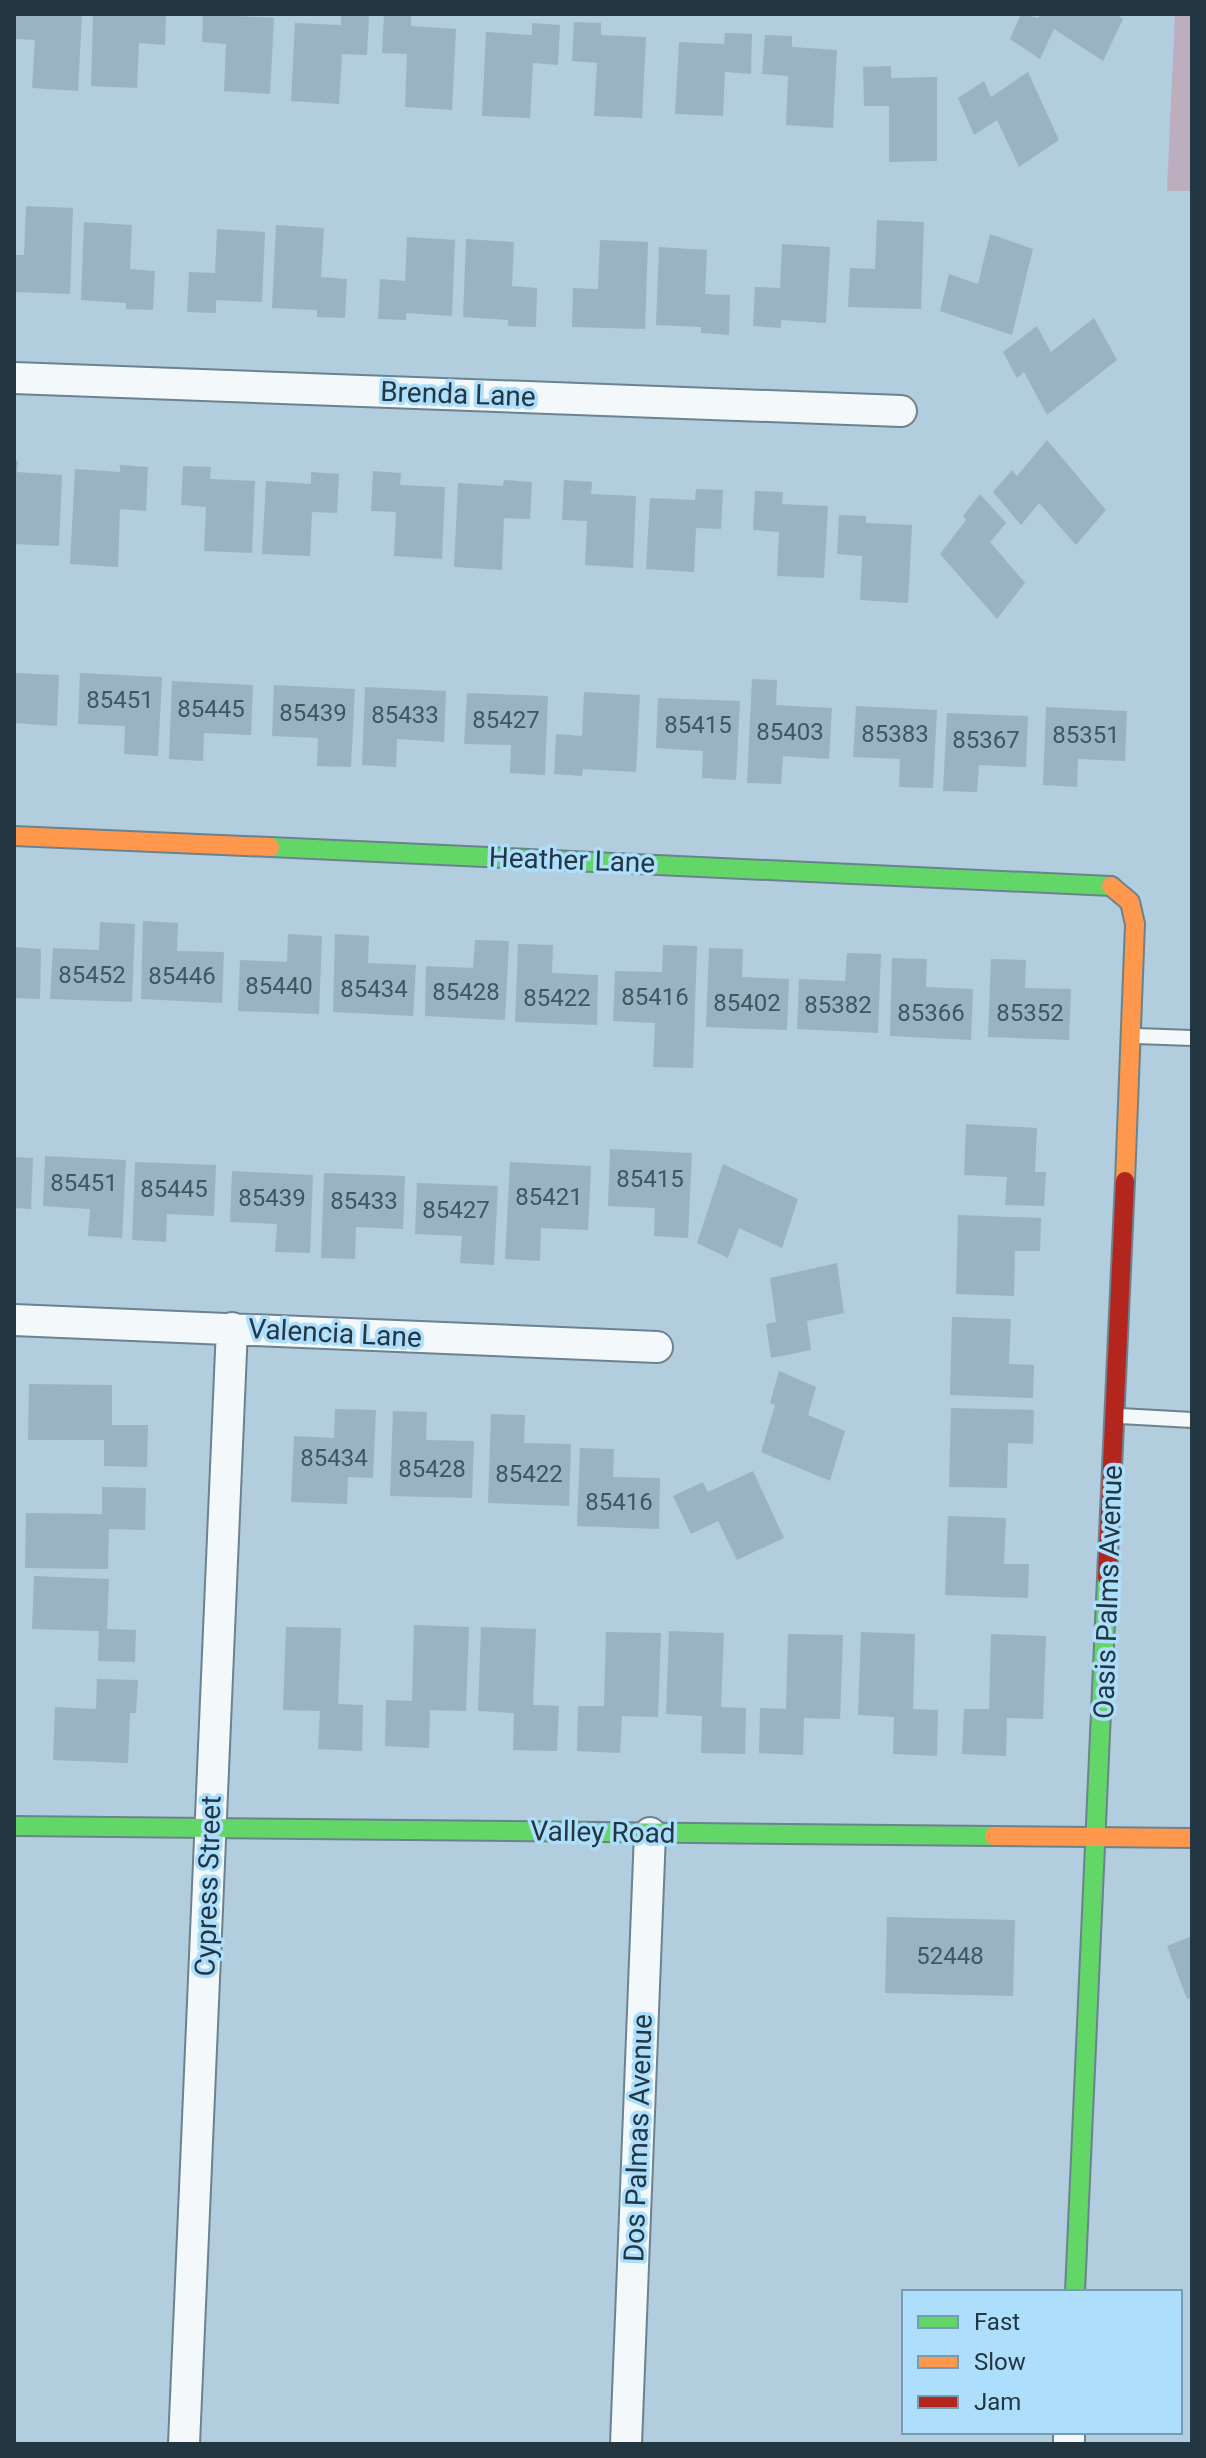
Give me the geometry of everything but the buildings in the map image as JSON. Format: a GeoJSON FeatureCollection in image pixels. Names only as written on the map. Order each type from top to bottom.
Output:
{"type":"FeatureCollection","features":[{"type":"Feature","properties":{"kind":"street","name":"Brenda Lane"},"geometry":{"type":"LineString","coordinates":[[14,378],[901,411]]}},
{"type":"Feature","properties":{"kind":"street","name":"Heather Lane"},"geometry":{"type":"LineString","coordinates":[[14,836],[1108,883],[1127,893]]}},
{"type":"Feature","properties":{"kind":"street","name":"Oasis Palms Avenue"},"geometry":{"type":"LineString","coordinates":[[1075,2290],[1131,1035],[1135,911],[1127,893]]}},
{"type":"Feature","properties":{"kind":"street","name":"Valencia Lane"},"geometry":{"type":"LineString","coordinates":[[14,1320],[657,1347]]}},
{"type":"Feature","properties":{"kind":"street","name":"Cypress Street"},"geometry":{"type":"LineString","coordinates":[[184,2444],[232,1328]]}},
{"type":"Feature","properties":{"kind":"street","name":"Valley Road"},"geometry":{"type":"LineString","coordinates":[[14,1826],[1192,1838]]}},
{"type":"Feature","properties":{"kind":"street","name":"Dos Palmas Avenue"},"geometry":{"type":"LineString","coordinates":[[626,2444],[650,1833]]}},
{"type":"Feature","properties":{"kind":"lane"},"geometry":{"type":"LineString","coordinates":[[1131,1035],[1192,1038]]}},
{"type":"Feature","properties":{"kind":"lane"},"geometry":{"type":"LineString","coordinates":[[1115,1416],[1192,1420]]}},
{"type":"Feature","properties":{"kind":"shaded area"},"geometry":{"type":"Polygon","coordinates":[[[1175,14],[1192,14],[1192,191],[1167,191],[1175,14]]]}},
{"type":"Feature","properties":{"kind":"traffic: fast"},"geometry":{"type":"LineString","coordinates":[[270,847],[1111,886]]}},
{"type":"Feature","properties":{"kind":"traffic: fast"},"geometry":{"type":"LineString","coordinates":[[1075,2290],[1107,1578]]}},
{"type":"Feature","properties":{"kind":"traffic: fast"},"geometry":{"type":"LineString","coordinates":[[14,1826],[994,1836]]}},
{"type":"Feature","properties":{"kind":"traffic: slow"},"geometry":{"type":"LineString","coordinates":[[14,836],[270,847]]}},
{"type":"Feature","properties":{"kind":"traffic: slow"},"geometry":{"type":"LineString","coordinates":[[1111,886],[1130,902],[1135,924],[1125,1181]]}},
{"type":"Feature","properties":{"kind":"traffic: slow"},"geometry":{"type":"LineString","coordinates":[[994,1836],[1192,1838]]}},
{"type":"Feature","properties":{"kind":"traffic: jam"},"geometry":{"type":"LineString","coordinates":[[1107,1578],[1125,1181]]}}]}
